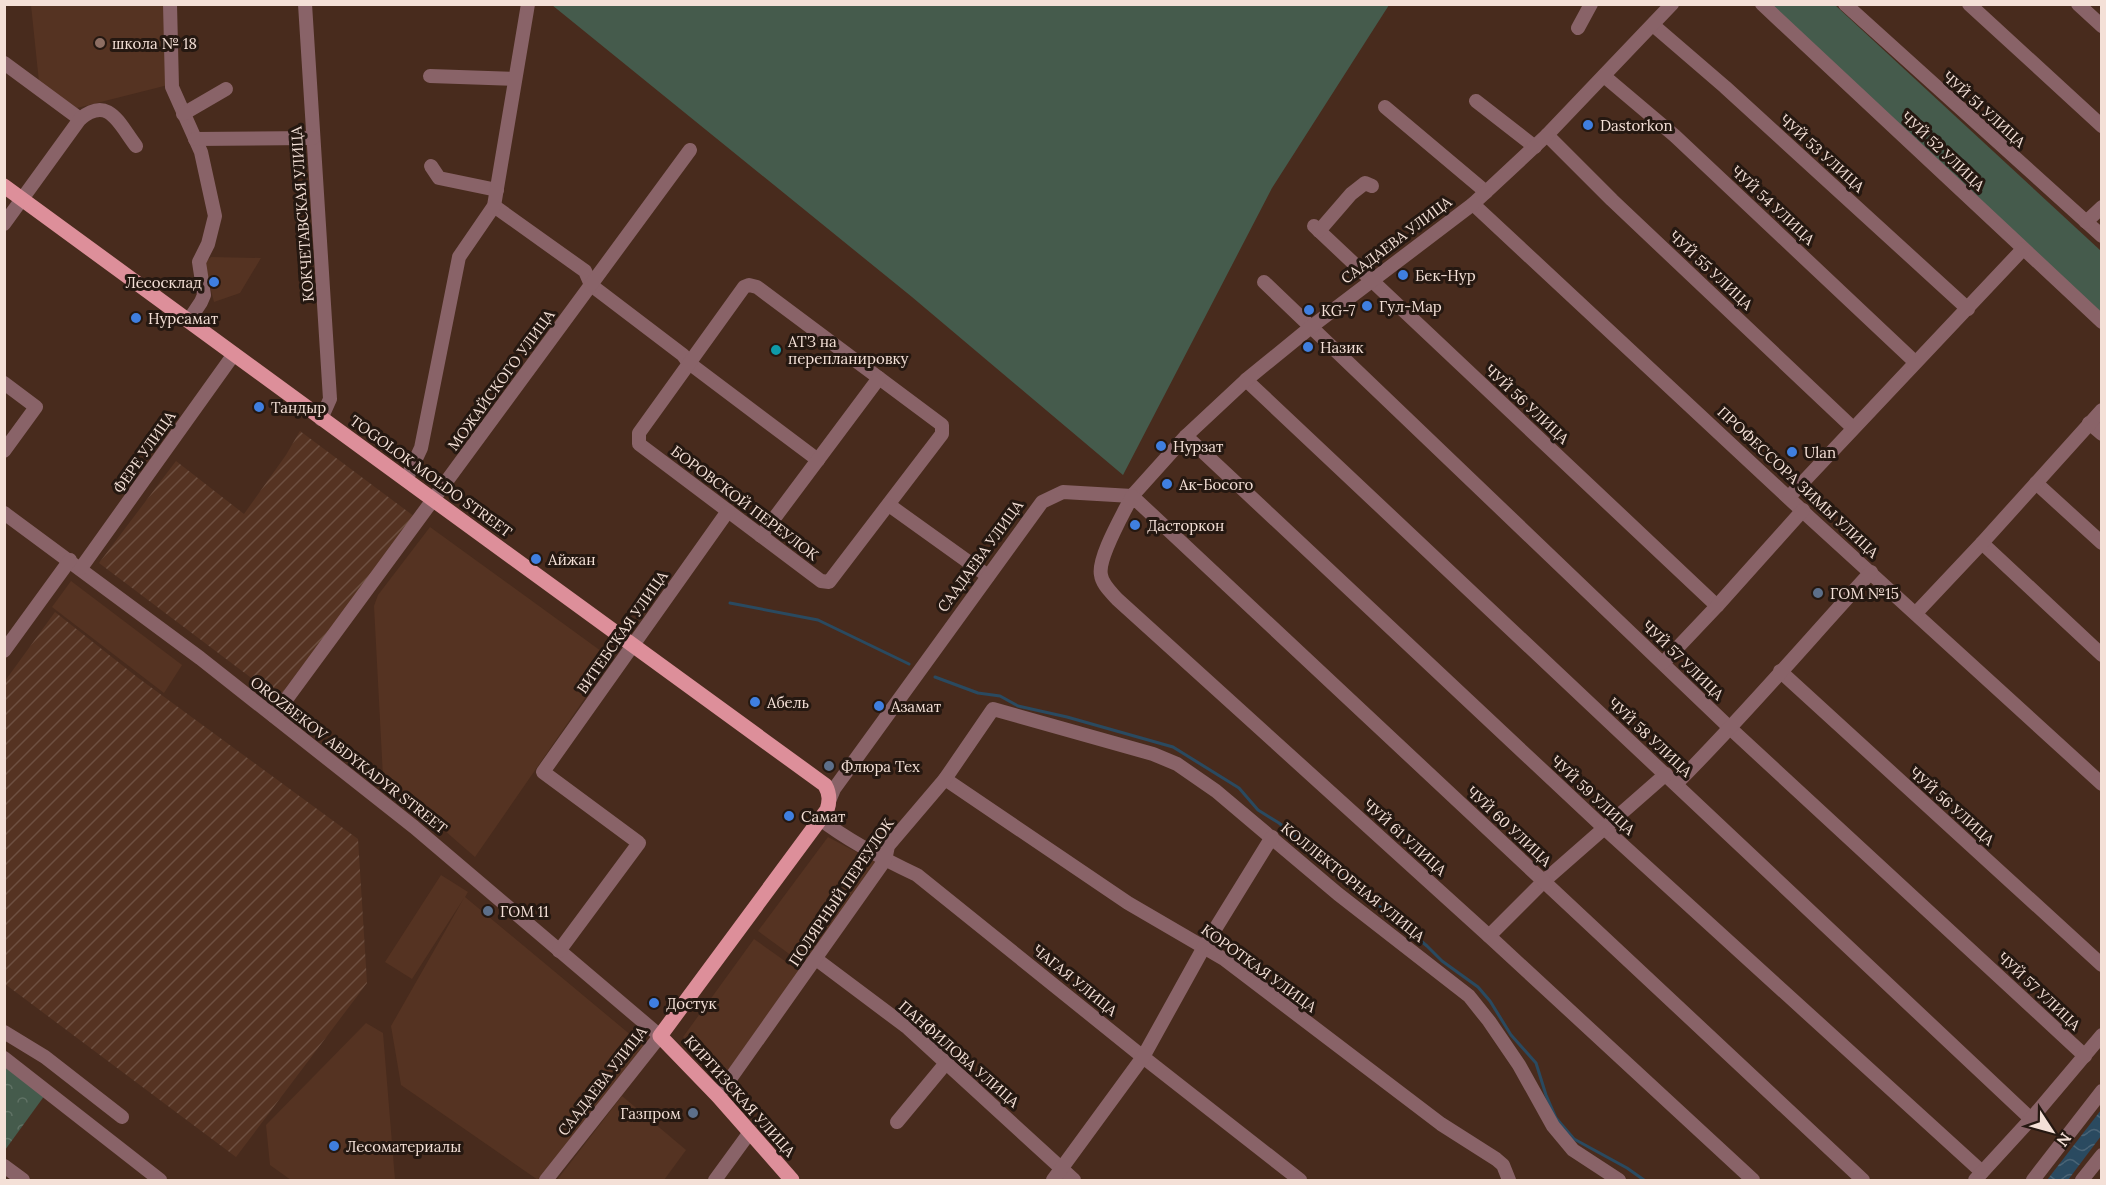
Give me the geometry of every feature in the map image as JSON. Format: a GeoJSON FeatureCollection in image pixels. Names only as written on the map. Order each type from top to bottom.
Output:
{"type":"FeatureCollection","features":[{"type":"Feature","properties":{"kind":"main road","name":"TOGOLOK MOLDO STREET"},"geometry":{"type":"LineString","coordinates":[[4,186],[825,785],[829,801]]}},
{"type":"Feature","properties":{"kind":"main road","name":"СААДАЕВА УЛИЦА"},"geometry":{"type":"LineString","coordinates":[[660,1036],[820,819],[829,801]]}},
{"type":"Feature","properties":{"kind":"main road","name":"КИРГИЗСКАЯ УЛИЦА"},"geometry":{"type":"LineString","coordinates":[[660,1036],[718,1096],[792,1180]]}},
{"type":"Feature","properties":{"kind":"street"},"geometry":{"type":"LineString","coordinates":[[170,4],[172,87],[201,152],[215,216],[208,244],[199,262],[204,295],[189,320]]}},
{"type":"Feature","properties":{"kind":"street","name":"КОКЧЕТАВСКАЯ УЛИЦА"},"geometry":{"type":"LineString","coordinates":[[305,4],[330,399],[321,419]]}},
{"type":"Feature","properties":{"kind":"street"},"geometry":{"type":"LineString","coordinates":[[405,480],[420,448],[459,257],[494,206],[528,4]]}},
{"type":"Feature","properties":{"kind":"street"},"geometry":{"type":"LineString","coordinates":[[1578,28],[1591,4]]}},
{"type":"Feature","properties":{"kind":"street","name":"СААДАЕВА УЛИЦА"},"geometry":{"type":"LineString","coordinates":[[829,801],[834,789],[1042,502],[1063,492],[1132,496],[1186,436],[1246,380],[1311,327],[1473,204],[1547,135],[1672,4]]}},
{"type":"Feature","properties":{"kind":"street","name":"ЧУЙ 52 УЛИЦА"},"geometry":{"type":"LineString","coordinates":[[1762,4],[2102,322]]}},
{"type":"Feature","properties":{"kind":"street","name":"ЧУЙ 51 УЛИЦА"},"geometry":{"type":"LineString","coordinates":[[1845,4],[2102,236]]}},
{"type":"Feature","properties":{"kind":"street"},"geometry":{"type":"LineString","coordinates":[[1969,4],[2102,126]]}},
{"type":"Feature","properties":{"kind":"street"},"geometry":{"type":"LineString","coordinates":[[2078,4],[2102,26]]}},
{"type":"Feature","properties":{"kind":"street","name":"ЧУЙ 53 УЛИЦА"},"geometry":{"type":"LineString","coordinates":[[1653,25],[1725,87],[1968,309]]}},
{"type":"Feature","properties":{"kind":"street"},"geometry":{"type":"LineString","coordinates":[[4,63],[80,119]]}},
{"type":"Feature","properties":{"kind":"street"},"geometry":{"type":"LineString","coordinates":[[430,76],[515,79]]}},
{"type":"Feature","properties":{"kind":"street","name":"ЧУЙ 54 УЛИЦА"},"geometry":{"type":"LineString","coordinates":[[1604,76],[1675,136],[1916,362]]}},
{"type":"Feature","properties":{"kind":"street"},"geometry":{"type":"LineString","coordinates":[[183,114],[226,89]]}},
{"type":"Feature","properties":{"kind":"street"},"geometry":{"type":"LineString","coordinates":[[1476,101],[1535,147]]}},
{"type":"Feature","properties":{"kind":"street"},"geometry":{"type":"LineString","coordinates":[[1385,107],[1486,192]]}},
{"type":"Feature","properties":{"kind":"street"},"geometry":{"type":"LineString","coordinates":[[4,224],[80,119],[93,110],[106,110],[111,114],[136,146]]}},
{"type":"Feature","properties":{"kind":"street","name":"ЧУЙ 55 УЛИЦА"},"geometry":{"type":"LineString","coordinates":[[1547,135],[1612,200],[1853,428]]}},
{"type":"Feature","properties":{"kind":"street"},"geometry":{"type":"LineString","coordinates":[[195,139],[314,138]]}},
{"type":"Feature","properties":{"kind":"street","name":"МОЖАЙСКОГО УЛИЦА"},"geometry":{"type":"LineString","coordinates":[[274,716],[690,150]]}},
{"type":"Feature","properties":{"kind":"street"},"geometry":{"type":"LineString","coordinates":[[431,166],[439,178],[497,190]]}},
{"type":"Feature","properties":{"kind":"street","name":"ЧУЙ 56 УЛИЦА"},"geometry":{"type":"LineString","coordinates":[[1372,186],[1365,183],[1316,228],[1717,606]]}},
{"type":"Feature","properties":{"kind":"street","name":"ПРОФЕССОРА ЗИМЫ УЛИЦА"},"geometry":{"type":"LineString","coordinates":[[1473,204],[2102,784]]}},
{"type":"Feature","properties":{"kind":"street"},"geometry":{"type":"LineString","coordinates":[[494,206],[585,271],[591,285],[683,355],[689,363],[818,460]]}},
{"type":"Feature","properties":{"kind":"street"},"geometry":{"type":"LineString","coordinates":[[2086,222],[2102,207]]}},
{"type":"Feature","properties":{"kind":"street"},"geometry":{"type":"LineString","coordinates":[[1789,497],[2023,249]]}},
{"type":"Feature","properties":{"kind":"street","name":"ЧУЙ 57 УЛИЦА"},"geometry":{"type":"LineString","coordinates":[[1264,282],[1731,729],[2085,1056]]}},
{"type":"Feature","properties":{"kind":"street","name":"БОРОВСКОЙ ПЕРЕУЛОК"},"geometry":{"type":"LineString","coordinates":[[753,285],[938,422],[943,429],[942,434],[829,582],[821,581],[639,444],[639,433],[689,363],[744,287],[753,285]]}},
{"type":"Feature","properties":{"kind":"street","name":"ФЕРЕ УЛИЦА"},"geometry":{"type":"LineString","coordinates":[[4,651],[76,564],[234,354]]}},
{"type":"Feature","properties":{"kind":"street"},"geometry":{"type":"LineString","coordinates":[[761,536],[879,378]]}},
{"type":"Feature","properties":{"kind":"street","name":"ЧУЙ 58 УЛИЦА"},"geometry":{"type":"LineString","coordinates":[[1246,380],[2031,1119]]}},
{"type":"Feature","properties":{"kind":"street"},"geometry":{"type":"LineString","coordinates":[[4,383],[36,406],[4,451]]}},
{"type":"Feature","properties":{"kind":"street"},"geometry":{"type":"LineString","coordinates":[[1916,613],[2102,410]]}},
{"type":"Feature","properties":{"kind":"street"},"geometry":{"type":"LineString","coordinates":[[2089,423],[2102,434]]}},
{"type":"Feature","properties":{"kind":"street","name":"ЧУЙ 59 УЛИЦА"},"geometry":{"type":"LineString","coordinates":[[1186,436],[1978,1176]]}},
{"type":"Feature","properties":{"kind":"street"},"geometry":{"type":"LineString","coordinates":[[2036,483],[2102,543]]}},
{"type":"Feature","properties":{"kind":"street","name":"ЧУЙ 60 УЛИЦА"},"geometry":{"type":"LineString","coordinates":[[1132,496],[1863,1180]]}},
{"type":"Feature","properties":{"kind":"street","name":"ЧУЙ 61 УЛИЦА"},"geometry":{"type":"LineString","coordinates":[[1132,496],[1108,543],[1100,574],[1117,599],[1490,936],[1753,1180]]}},
{"type":"Feature","properties":{"kind":"street"},"geometry":{"type":"LineString","coordinates":[[889,505],[988,576]]}},
{"type":"Feature","properties":{"kind":"street"},"geometry":{"type":"LineString","coordinates":[[1663,663],[1803,510]]}},
{"type":"Feature","properties":{"kind":"street","name":"ВИТЕБСКАЯ УЛИЦА"},"geometry":{"type":"LineString","coordinates":[[559,951],[639,843],[543,772],[728,511]]}},
{"type":"Feature","properties":{"kind":"street","name":"OROZBEKOV ABDYKADYR STREET"},"geometry":{"type":"LineString","coordinates":[[4,513],[76,564],[274,716],[434,843],[660,1036]]}},
{"type":"Feature","properties":{"kind":"street"},"geometry":{"type":"LineString","coordinates":[[1982,543],[2102,656]]}},
{"type":"Feature","properties":{"kind":"street"},"geometry":{"type":"LineString","coordinates":[[1676,784],[1731,729],[1780,671],[1871,572]]}},
{"type":"Feature","properties":{"kind":"street","name":"ЧУЙ 56 УЛИЦА"},"geometry":{"type":"LineString","coordinates":[[1780,671],[2102,965]]}},
{"type":"Feature","properties":{"kind":"street","name":"ПОЛЯРНЫЙ ПЕРЕУЛОК"},"geometry":{"type":"LineString","coordinates":[[718,1096],[885,860],[888,846],[945,779],[993,709]]}},
{"type":"Feature","properties":{"kind":"street","name":"КОЛЛЕКТОРНАЯ УЛИЦА"},"geometry":{"type":"LineString","coordinates":[[993,709],[1153,754],[1177,764],[1216,791],[1338,894],[1469,996],[1489,1020],[1519,1065],[1553,1126],[1573,1150],[1619,1180]]}},
{"type":"Feature","properties":{"kind":"street"},"geometry":{"type":"LineString","coordinates":[[1490,936],[1544,881],[1666,774]]}},
{"type":"Feature","properties":{"kind":"street","name":"КОРОТКАЯ УЛИЦА"},"geometry":{"type":"LineString","coordinates":[[945,779],[1128,903],[1224,959],[1441,1124],[1496,1159],[1503,1165],[1509,1180]]}},
{"type":"Feature","properties":{"kind":"street","name":"ЧАГАЯ УЛИЦА"},"geometry":{"type":"LineString","coordinates":[[820,819],[842,836],[917,875],[1143,1058],[1300,1180]]}},
{"type":"Feature","properties":{"kind":"street"},"geometry":{"type":"LineString","coordinates":[[1053,1180],[1143,1058],[1204,947],[1272,837]]}},
{"type":"Feature","properties":{"kind":"street","name":"ПАНФИЛОВА УЛИЦА"},"geometry":{"type":"LineString","coordinates":[[816,959],[908,1028],[1074,1180]]}},
{"type":"Feature","properties":{"kind":"street"},"geometry":{"type":"LineString","coordinates":[[4,1032],[45,1057],[122,1117]]}},
{"type":"Feature","properties":{"kind":"street"},"geometry":{"type":"LineString","coordinates":[[1978,1176],[2031,1119],[2102,1035]]}},
{"type":"Feature","properties":{"kind":"street","name":"СААДАЕВА УЛИЦА"},"geometry":{"type":"LineString","coordinates":[[546,1180],[660,1036]]}},
{"type":"Feature","properties":{"kind":"street"},"geometry":{"type":"LineString","coordinates":[[4,1058],[160,1180]]}},
{"type":"Feature","properties":{"kind":"street"},"geometry":{"type":"LineString","coordinates":[[897,1122],[946,1063]]}},
{"type":"Feature","properties":{"kind":"street"},"geometry":{"type":"LineString","coordinates":[[2033,1180],[2102,1091]]}},
{"type":"Feature","properties":{"kind":"street"},"geometry":{"type":"LineString","coordinates":[[715,1180],[750,1132]]}},
{"type":"Feature","properties":{"kind":"street"},"geometry":{"type":"LineString","coordinates":[[2082,1180],[2102,1155]]}},
{"type":"Feature","properties":{"kind":"street"},"geometry":{"type":"LineString","coordinates":[[4,1166],[23,1180]]}},
{"type":"Feature","properties":{"kind":"shaded area","name":"школа № 18"},"geometry":{"type":"Polygon","coordinates":[[[31,5],[164,5],[168,85],[77,108],[39,82],[31,5]]]}},
{"type":"Feature","properties":{"kind":"shaded area"},"geometry":{"type":"Polygon","coordinates":[[[211,257],[261,258],[240,293],[214,302],[204,263],[211,257]]]}},
{"type":"Feature","properties":{"kind":"shaded area"},"geometry":{"type":"Polygon","coordinates":[[[300,431],[415,517],[278,698],[99,563],[176,461],[244,514],[286,455],[300,431]]]}},
{"type":"Feature","properties":{"kind":"shaded area"},"geometry":{"type":"Polygon","coordinates":[[[430,527],[612,659],[475,857],[383,777],[374,606],[378,595],[430,527]]]}},
{"type":"Feature","properties":{"kind":"shaded area"},"geometry":{"type":"Polygon","coordinates":[[[71,581],[182,665],[164,693],[52,607],[71,581]]]}},
{"type":"Feature","properties":{"kind":"shaded area"},"geometry":{"type":"Polygon","coordinates":[[[55,612],[137,677],[358,839],[367,983],[236,1157],[5,984],[5,681],[55,612]]]}},
{"type":"Feature","properties":{"kind":"shaded area"},"geometry":{"type":"Polygon","coordinates":[[[828,837],[877,863],[803,964],[758,931],[828,837]]]}},
{"type":"Feature","properties":{"kind":"shaded area"},"geometry":{"type":"Polygon","coordinates":[[[441,875],[468,892],[465,897],[644,1046],[538,1180],[401,1085],[391,1026],[464,898],[412,979],[385,962],[441,875]]]}},
{"type":"Feature","properties":{"kind":"shaded area"},"geometry":{"type":"Polygon","coordinates":[[[754,939],[799,971],[721,1080],[683,1037],[754,939]]]}},
{"type":"Feature","properties":{"kind":"shaded area"},"geometry":{"type":"Polygon","coordinates":[[[366,1023],[383,1033],[395,1180],[291,1180],[270,1165],[266,1125],[366,1023]]]}},
{"type":"Feature","properties":{"kind":"shaded area"},"geometry":{"type":"Polygon","coordinates":[[[622,1096],[686,1150],[664,1180],[557,1180],[622,1096]]]}},
{"type":"Feature","properties":{"kind":"green space"},"geometry":{"type":"Polygon","coordinates":[[[552,5],[1389,5],[1272,188],[1123,475],[912,297],[552,5]]]}},
{"type":"Feature","properties":{"kind":"green space"},"geometry":{"type":"Polygon","coordinates":[[[1769,5],[1835,5],[2101,251],[2101,313],[1769,5]]]}},
{"type":"Feature","properties":{"kind":"green space"},"geometry":{"type":"Polygon","coordinates":[[[5,1064],[45,1095],[5,1150],[5,1064]]]}},
{"type":"Feature","properties":{"kind":"water"},"geometry":{"type":"Polygon","coordinates":[[[2101,1110],[2101,1136],[2068,1180],[2047,1180],[2101,1110]]]}},
{"type":"Feature","properties":{"kind":"waterway"},"geometry":{"type":"LineString","coordinates":[[730,603],[818,620],[909,664]]}},
{"type":"Feature","properties":{"kind":"waterway"},"geometry":{"type":"LineString","coordinates":[[935,677],[978,693],[1000,696],[1018,706],[1067,717],[1173,747],[1239,788],[1258,810],[1279,823],[1442,961],[1478,987],[1490,1001],[1511,1035],[1536,1063],[1556,1118],[1574,1139],[1644,1180]]}},
{"type":"Feature","properties":{"kind":"place","name":"школа № 18"},"geometry":{"type":"Point","coordinates":[100,43]}},
{"type":"Feature","properties":{"kind":"place","name":"Dastorkon"},"geometry":{"type":"Point","coordinates":[1588,125]}},
{"type":"Feature","properties":{"kind":"place","name":"Бек-Нур"},"geometry":{"type":"Point","coordinates":[1403,275]}},
{"type":"Feature","properties":{"kind":"place","name":"Лесосклад"},"geometry":{"type":"Point","coordinates":[214,282]}},
{"type":"Feature","properties":{"kind":"place","name":"Гул-Мар"},"geometry":{"type":"Point","coordinates":[1367,306]}},
{"type":"Feature","properties":{"kind":"place","name":"KG-7"},"geometry":{"type":"Point","coordinates":[1309,310]}},
{"type":"Feature","properties":{"kind":"place","name":"Нурсамат"},"geometry":{"type":"Point","coordinates":[136,318]}},
{"type":"Feature","properties":{"kind":"place","name":"Назик"},"geometry":{"type":"Point","coordinates":[1308,347]}},
{"type":"Feature","properties":{"kind":"place","name":"АТЗ на перепланировку"},"geometry":{"type":"Point","coordinates":[776,350]}},
{"type":"Feature","properties":{"kind":"place","name":"Тандыр"},"geometry":{"type":"Point","coordinates":[259,407]}},
{"type":"Feature","properties":{"kind":"place","name":"Нурзат"},"geometry":{"type":"Point","coordinates":[1161,446]}},
{"type":"Feature","properties":{"kind":"place","name":"Ulan"},"geometry":{"type":"Point","coordinates":[1792,452]}},
{"type":"Feature","properties":{"kind":"place","name":"Ак-Босого"},"geometry":{"type":"Point","coordinates":[1167,484]}},
{"type":"Feature","properties":{"kind":"place","name":"Дасторкон"},"geometry":{"type":"Point","coordinates":[1135,525]}},
{"type":"Feature","properties":{"kind":"place","name":"Айжан"},"geometry":{"type":"Point","coordinates":[536,559]}},
{"type":"Feature","properties":{"kind":"place","name":"ГОМ №15"},"geometry":{"type":"Point","coordinates":[1818,593]}},
{"type":"Feature","properties":{"kind":"place","name":"Абель"},"geometry":{"type":"Point","coordinates":[755,702]}},
{"type":"Feature","properties":{"kind":"place","name":"Азамат"},"geometry":{"type":"Point","coordinates":[879,706]}},
{"type":"Feature","properties":{"kind":"place","name":"Флюра Тех"},"geometry":{"type":"Point","coordinates":[829,766]}},
{"type":"Feature","properties":{"kind":"place","name":"Самат"},"geometry":{"type":"Point","coordinates":[789,816]}},
{"type":"Feature","properties":{"kind":"place","name":"ГОМ 11"},"geometry":{"type":"Point","coordinates":[488,911]}},
{"type":"Feature","properties":{"kind":"place","name":"Достук"},"geometry":{"type":"Point","coordinates":[654,1003]}},
{"type":"Feature","properties":{"kind":"place","name":"Газпром"},"geometry":{"type":"Point","coordinates":[693,1113]}},
{"type":"Feature","properties":{"kind":"place","name":"Лесоматериалы"},"geometry":{"type":"Point","coordinates":[334,1146]}}]}
